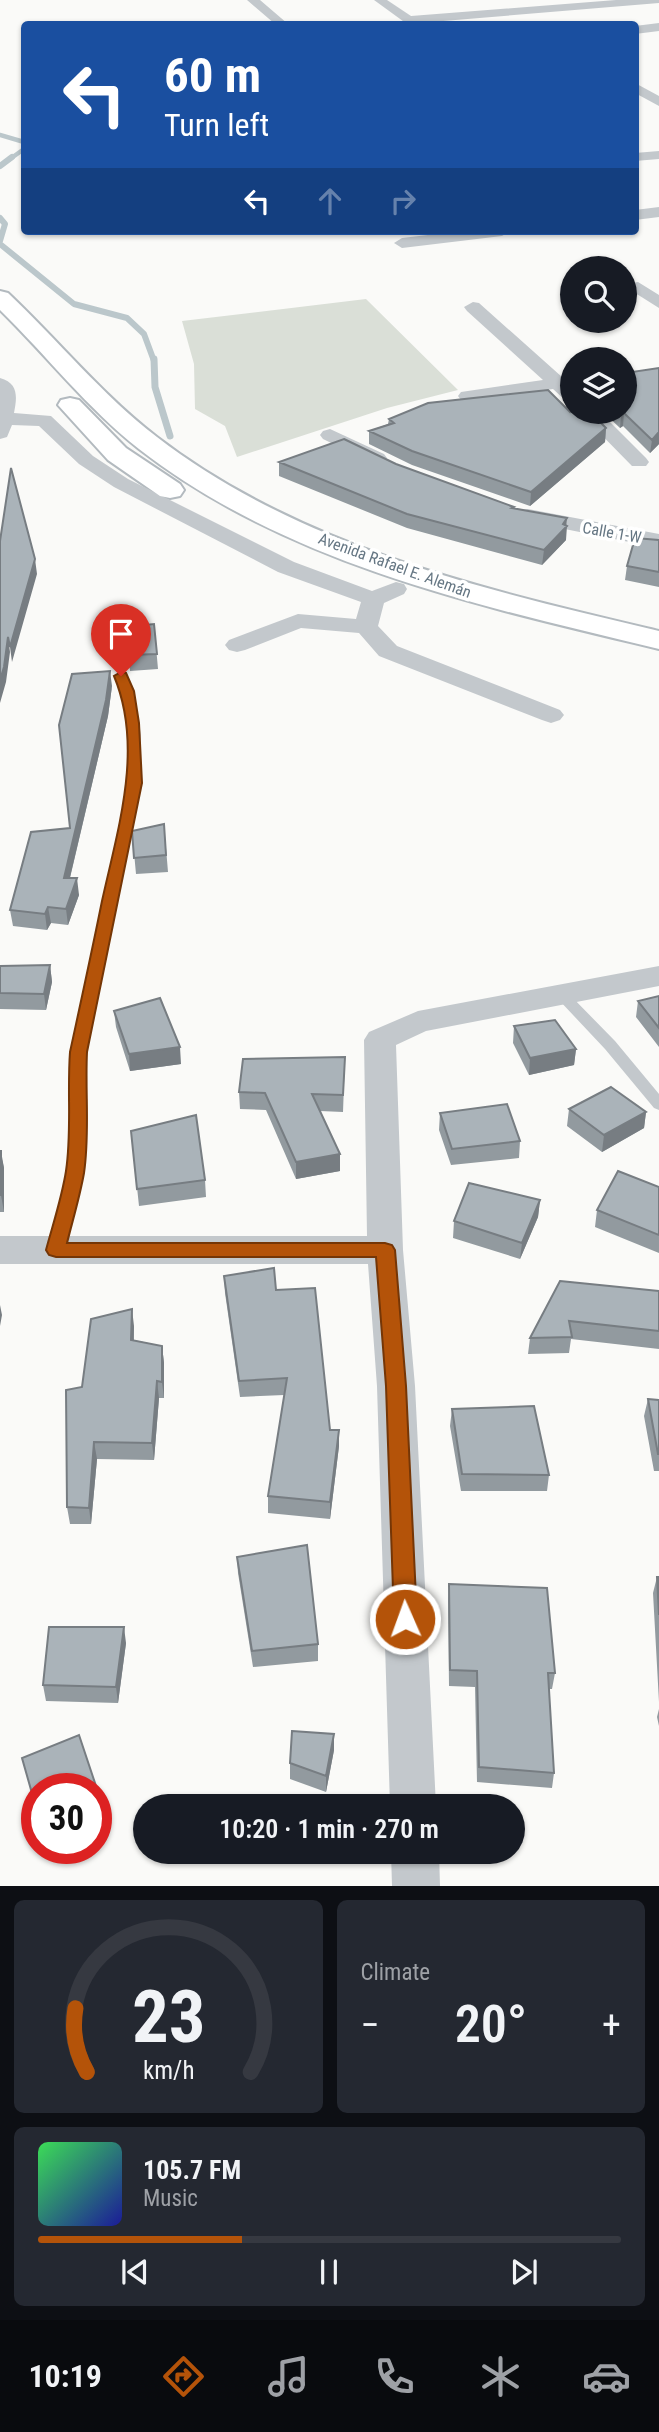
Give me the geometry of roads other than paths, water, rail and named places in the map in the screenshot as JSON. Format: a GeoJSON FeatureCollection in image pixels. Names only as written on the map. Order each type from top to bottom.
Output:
{"type":"FeatureCollection","features":[{"type":"Feature","properties":{"kind":"main road","name":"Avenida Rafael E. Alemán"},"geometry":{"type":"LineString","coordinates":[[0,298],[30,326],[93,395],[130,429],[190,474],[250,507],[340,548],[473,593],[659,640]]}},
{"type":"Feature","properties":{"kind":"main road","name":"Avenida Rafael E. Alemán"},"geometry":{"type":"LineString","coordinates":[[0,327],[87,425],[117,454],[167,488],[384,594],[659,661]]}},
{"type":"Feature","properties":{"kind":"street"},"geometry":{"type":"LineString","coordinates":[[253,0],[278,21]]}},
{"type":"Feature","properties":{"kind":"street"},"geometry":{"type":"LineString","coordinates":[[380,0],[410,21]]}},
{"type":"Feature","properties":{"kind":"street"},"geometry":{"type":"LineString","coordinates":[[422,21],[659,0]]}},
{"type":"Feature","properties":{"kind":"street"},"geometry":{"type":"LineString","coordinates":[[639,30],[659,27]]}},
{"type":"Feature","properties":{"kind":"street"},"geometry":{"type":"LineString","coordinates":[[639,90],[659,102]]}},
{"type":"Feature","properties":{"kind":"street"},"geometry":{"type":"LineString","coordinates":[[639,157],[659,155]]}},
{"type":"Feature","properties":{"kind":"street"},"geometry":{"type":"LineString","coordinates":[[639,214],[659,212]]}},
{"type":"Feature","properties":{"kind":"street"},"geometry":{"type":"LineString","coordinates":[[408,264],[396,237],[431,235]]}},
{"type":"Feature","properties":{"kind":"street"},"geometry":{"type":"LineString","coordinates":[[638,287],[659,303]]}},
{"type":"Feature","properties":{"kind":"street"},"geometry":{"type":"LineString","coordinates":[[472,307],[560,379]]}},
{"type":"Feature","properties":{"kind":"street"},"geometry":{"type":"LineString","coordinates":[[0,384],[6,389],[8,397],[2,426],[44,420],[86,460],[121,483],[286,567],[384,594],[366,627]]}},
{"type":"Feature","properties":{"kind":"street"},"geometry":{"type":"LineString","coordinates":[[468,396],[560,387]]}},
{"type":"Feature","properties":{"kind":"street"},"geometry":{"type":"LineString","coordinates":[[601,424],[639,462]]}},
{"type":"Feature","properties":{"kind":"street"},"geometry":{"type":"LineString","coordinates":[[330,435],[394,466]]}},
{"type":"Feature","properties":{"kind":"street","name":"Calle 1-W"},"geometry":{"type":"LineString","coordinates":[[504,508],[540,518],[659,541]]}},
{"type":"Feature","properties":{"kind":"street"},"geometry":{"type":"LineString","coordinates":[[237,645],[298,621],[366,627],[388,651],[551,715]]}},
{"type":"Feature","properties":{"kind":"street"},"geometry":{"type":"LineString","coordinates":[[413,1794],[396,1386],[385,1250],[380,1040],[418,1022],[659,976]]}},
{"type":"Feature","properties":{"kind":"street"},"geometry":{"type":"LineString","coordinates":[[0,1250],[385,1250]]}},
{"type":"Feature","properties":{"kind":"street"},"geometry":{"type":"LineString","coordinates":[[415,1864],[416,1886]]}},
{"type":"Feature","properties":{"kind":"lane"},"geometry":{"type":"LineString","coordinates":[[56,1250],[75,1172],[79,1123],[76,1089],[78,1052],[135,783],[133,723],[127,691],[121,676]]}},
{"type":"Feature","properties":{"kind":"lane"},"geometry":{"type":"LineString","coordinates":[[563,996],[610,1045],[659,1104]]}},
{"type":"Feature","properties":{"kind":"waterway"},"geometry":{"type":"LineString","coordinates":[[0,135],[21,141]]}},
{"type":"Feature","properties":{"kind":"waterway"},"geometry":{"type":"LineString","coordinates":[[10,159],[21,151]]}},
{"type":"Feature","properties":{"kind":"waterway"},"geometry":{"type":"LineString","coordinates":[[0,166],[12,157]]}},
{"type":"Feature","properties":{"kind":"waterway"},"geometry":{"type":"LineString","coordinates":[[0,218],[5,224],[0,241]]}},
{"type":"Feature","properties":{"kind":"waterway"},"geometry":{"type":"LineString","coordinates":[[0,244],[74,304],[127,318],[144,334],[154,361]]}},
{"type":"Feature","properties":{"kind":"waterway"},"geometry":{"type":"LineString","coordinates":[[154,359],[155,387],[170,436]]}}]}
